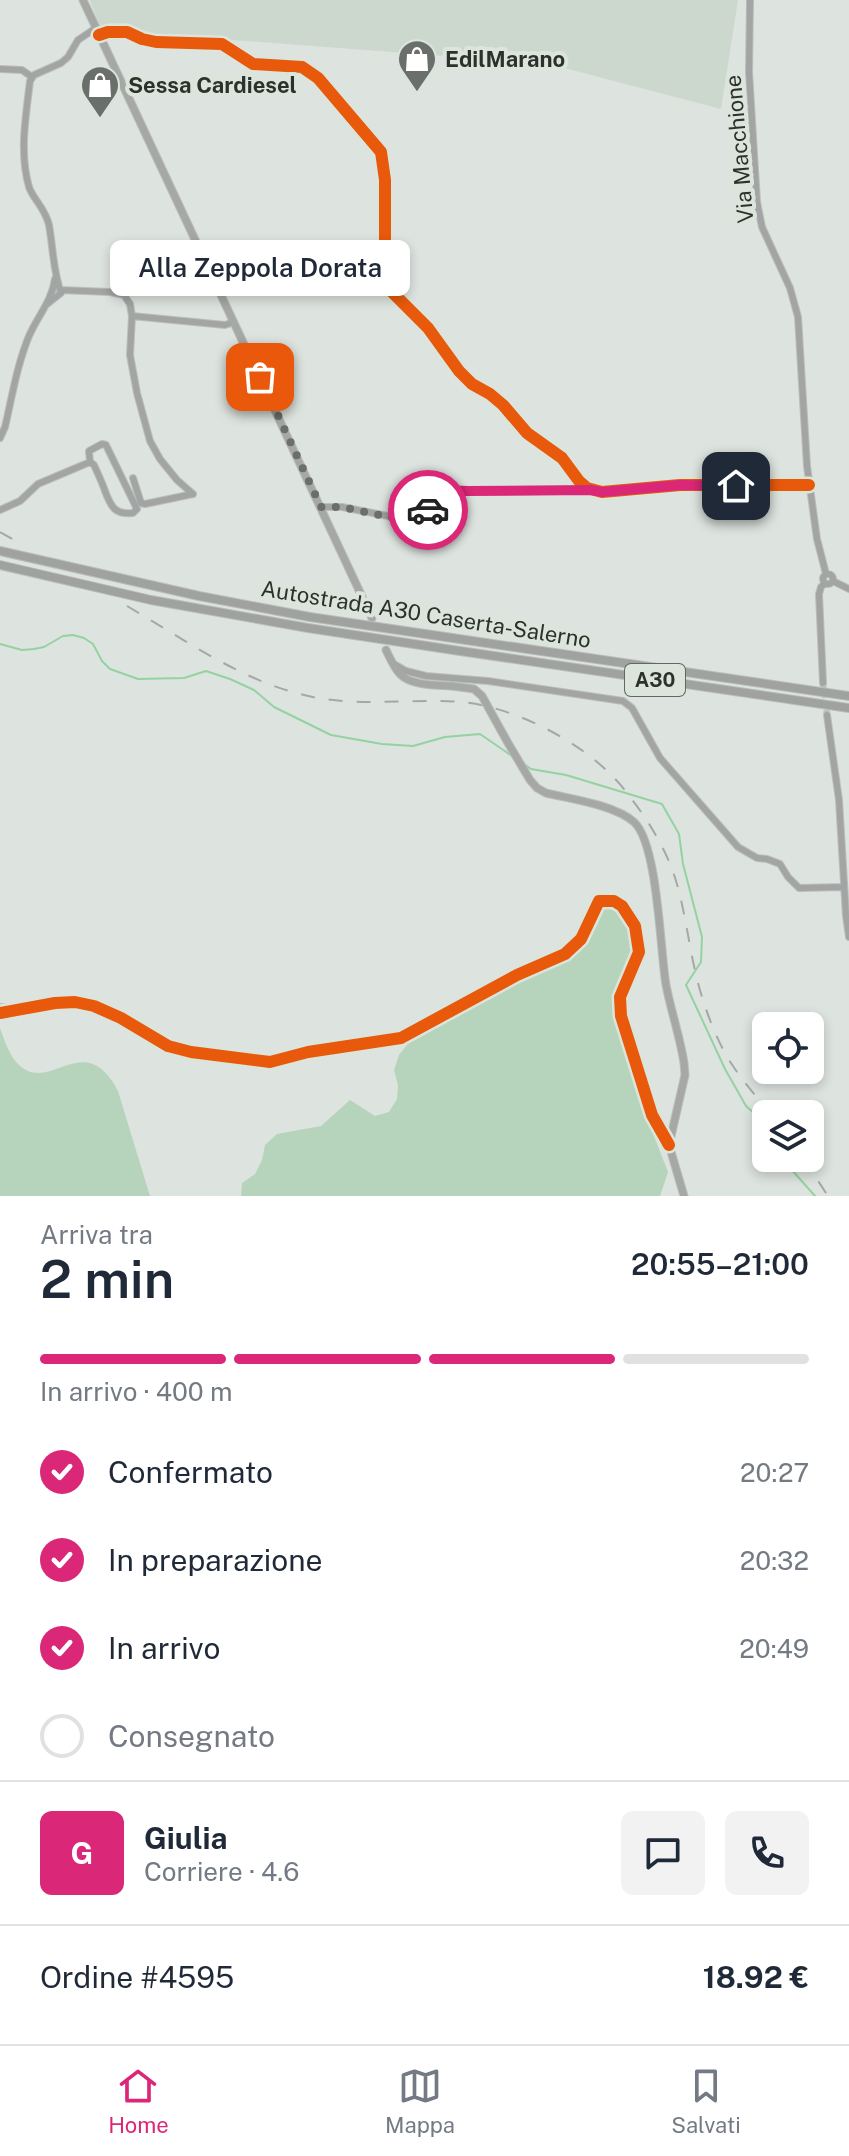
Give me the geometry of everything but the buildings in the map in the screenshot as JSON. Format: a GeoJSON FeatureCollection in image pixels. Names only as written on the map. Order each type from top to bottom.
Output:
{"type":"FeatureCollection","features":[{"type":"Feature","properties":{"kind":"highway","name":"Autostrada A30 Caserta-Salerno"},"geometry":{"type":"LineString","coordinates":[[0,551],[199,596],[310,617],[849,696]]}},
{"type":"Feature","properties":{"kind":"highway","name":"Autostrada A30 Caserta-Salerno"},"geometry":{"type":"LineString","coordinates":[[0,565],[151,600],[308,628],[849,708]]}},
{"type":"Feature","properties":{"kind":"main road"},"geometry":{"type":"LineString","coordinates":[[83,0],[372,618]]}},
{"type":"Feature","properties":{"kind":"main road"},"geometry":{"type":"LineString","coordinates":[[386,650],[405,678],[426,684],[474,689],[482,696],[537,788],[620,813],[643,833],[658,912],[666,982],[684,1063],[685,1075],[669,1145],[684,1196]]}},
{"type":"Feature","properties":{"kind":"street","name":"Via Macchione"},"geometry":{"type":"LineString","coordinates":[[750,0],[749,72],[757,202],[762,227],[786,278],[798,317],[809,485],[817,539],[826,574],[832,575],[829,582]]}},
{"type":"Feature","properties":{"kind":"street"},"geometry":{"type":"LineString","coordinates":[[32,77],[61,63],[78,40],[97,32],[127,32],[156,42],[222,44],[253,64],[302,67],[318,78],[381,152],[385,180],[385,273],[388,288],[423,322],[472,384],[503,405],[527,433],[562,458],[579,481],[591,490]]}},
{"type":"Feature","properties":{"kind":"street"},"geometry":{"type":"LineString","coordinates":[[0,69],[22,70],[32,77]]}},
{"type":"Feature","properties":{"kind":"street"},"geometry":{"type":"LineString","coordinates":[[32,77],[23,157],[30,190],[48,222],[57,292]]}},
{"type":"Feature","properties":{"kind":"street"},"geometry":{"type":"LineString","coordinates":[[0,438],[31,333],[57,292],[80,289],[124,295],[130,304],[132,316],[130,355],[150,441],[177,480],[193,494],[141,503],[133,478]]}},
{"type":"Feature","properties":{"kind":"street"},"geometry":{"type":"LineString","coordinates":[[132,316],[225,325],[234,322]]}},
{"type":"Feature","properties":{"kind":"street"},"geometry":{"type":"LineString","coordinates":[[106,445],[137,509],[133,513],[114,511],[90,462],[89,451],[106,445]]}},
{"type":"Feature","properties":{"kind":"street"},"geometry":{"type":"LineString","coordinates":[[0,510],[20,501],[38,484],[90,462]]}},
{"type":"Feature","properties":{"kind":"street"},"geometry":{"type":"LineString","coordinates":[[321,507],[342,507],[424,523],[428,511],[428,485],[433,482],[440,482],[450,490],[602,492],[680,485],[809,485]]}},
{"type":"Feature","properties":{"kind":"street"},"geometry":{"type":"LineString","coordinates":[[823,683],[819,594],[821,587],[829,582],[849,589]]}},
{"type":"Feature","properties":{"kind":"street"},"geometry":{"type":"LineString","coordinates":[[394,664],[426,676],[488,681],[623,701],[632,708],[660,758],[738,847],[757,858],[780,864],[799,888],[844,887]]}},
{"type":"Feature","properties":{"kind":"street"},"geometry":{"type":"LineString","coordinates":[[827,715],[839,800],[849,937]]}},
{"type":"Feature","properties":{"kind":"street"},"geometry":{"type":"LineString","coordinates":[[0,1013],[75,1002],[94,1006],[121,1018],[168,1046],[270,1062],[308,1052],[401,1038],[517,975],[565,954],[581,939],[599,901],[614,901],[622,906],[635,926],[639,952],[620,997],[621,1016],[652,1115],[669,1145]]}},
{"type":"Feature","properties":{"kind":"street"},"geometry":{"type":"LineString","coordinates":[[0,1007],[21,1009]]}},
{"type":"Feature","properties":{"kind":"shaded area"},"geometry":{"type":"Polygon","coordinates":[[[90,0],[738,0],[721,109],[549,64],[101,30],[90,0]]]}},
{"type":"Feature","properties":{"kind":"green space"},"geometry":{"type":"Polygon","coordinates":[[[606,905],[623,916],[634,949],[614,992],[616,1019],[636,1090],[668,1172],[660,1196],[241,1196],[242,1183],[255,1174],[265,1145],[277,1134],[321,1126],[350,1100],[375,1116],[389,1112],[397,1099],[398,1085],[394,1070],[399,1055],[410,1041],[482,997],[540,967],[572,955],[591,934],[600,909],[606,905]]]}},
{"type":"Feature","properties":{"kind":"green space"},"geometry":{"type":"Polygon","coordinates":[[[0,1028],[13,1058],[28,1071],[41,1073],[79,1063],[92,1064],[105,1072],[118,1091],[150,1196],[0,1196],[0,1028]]]}},
{"type":"Feature","properties":{"kind":"waterway"},"geometry":{"type":"LineString","coordinates":[[0,644],[22,650],[34,649],[63,636],[73,635],[93,644],[110,669],[138,679],[184,678],[206,671],[254,690],[274,707],[331,735],[413,746],[445,737],[480,734],[512,756]]}},
{"type":"Feature","properties":{"kind":"waterway"},"geometry":{"type":"LineString","coordinates":[[524,764],[531,769],[566,775],[662,804],[679,834],[683,864],[702,937],[701,962],[686,985],[725,1069],[752,1111]]}},
{"type":"Feature","properties":{"kind":"waterway"},"geometry":{"type":"LineString","coordinates":[[794,1172],[815,1196]]}},
{"type":"Feature","properties":{"kind":"tunnel"},"geometry":{"type":"LineString","coordinates":[[823,683],[827,715]]}},
{"type":"Feature","properties":{"kind":"railway"},"geometry":{"type":"LineString","coordinates":[[0,532],[14,540]]}},
{"type":"Feature","properties":{"kind":"railway"},"geometry":{"type":"LineString","coordinates":[[127,606],[235,669],[280,688],[343,701],[441,701],[483,705],[553,732],[595,760],[627,793],[664,850],[678,888],[695,973],[712,1026],[733,1066],[759,1100]]}},
{"type":"Feature","properties":{"kind":"railway"},"geometry":{"type":"LineString","coordinates":[[812,1172],[828,1196]]}},
{"type":"Feature","properties":{"kind":"cycle path"},"geometry":{"type":"LineString","coordinates":[[99,35],[127,32],[156,42],[222,44],[253,64],[302,67],[318,78],[381,152],[385,180],[385,273],[388,288],[428,328],[459,371],[503,405],[527,433],[562,458],[587,488],[602,492],[680,485],[809,485]]}},
{"type":"Feature","properties":{"kind":"cycle path"},"geometry":{"type":"LineString","coordinates":[[0,1013],[75,1002],[94,1006],[121,1018],[168,1046],[270,1062],[308,1052],[401,1038],[517,975],[565,954],[581,939],[599,901],[614,901],[622,906],[635,926],[639,952],[620,997],[621,1016],[652,1115],[669,1145]]}},
{"type":"Feature","properties":{"kind":"way so far"},"geometry":{"type":"LineString","coordinates":[[260,377],[321,507],[342,507],[416,523],[426,521],[428,510]]}},
{"type":"Feature","properties":{"kind":"place","name":"EdilMarano"},"geometry":{"type":"Point","coordinates":[417,93]}},
{"type":"Feature","properties":{"kind":"place","name":"Sessa Cardiesel"},"geometry":{"type":"Point","coordinates":[100,119]}},
{"type":"Feature","properties":{"kind":"place","name":"Alla Zeppola Dorata"},"geometry":{"type":"Point","coordinates":[260,377]}},
{"type":"Feature","properties":{"kind":"route"},"geometry":{"type":"LineString","coordinates":[[428,510],[428,484],[433,482],[440,482],[450,490],[467,491],[602,492],[680,485],[736,486]]}}]}
